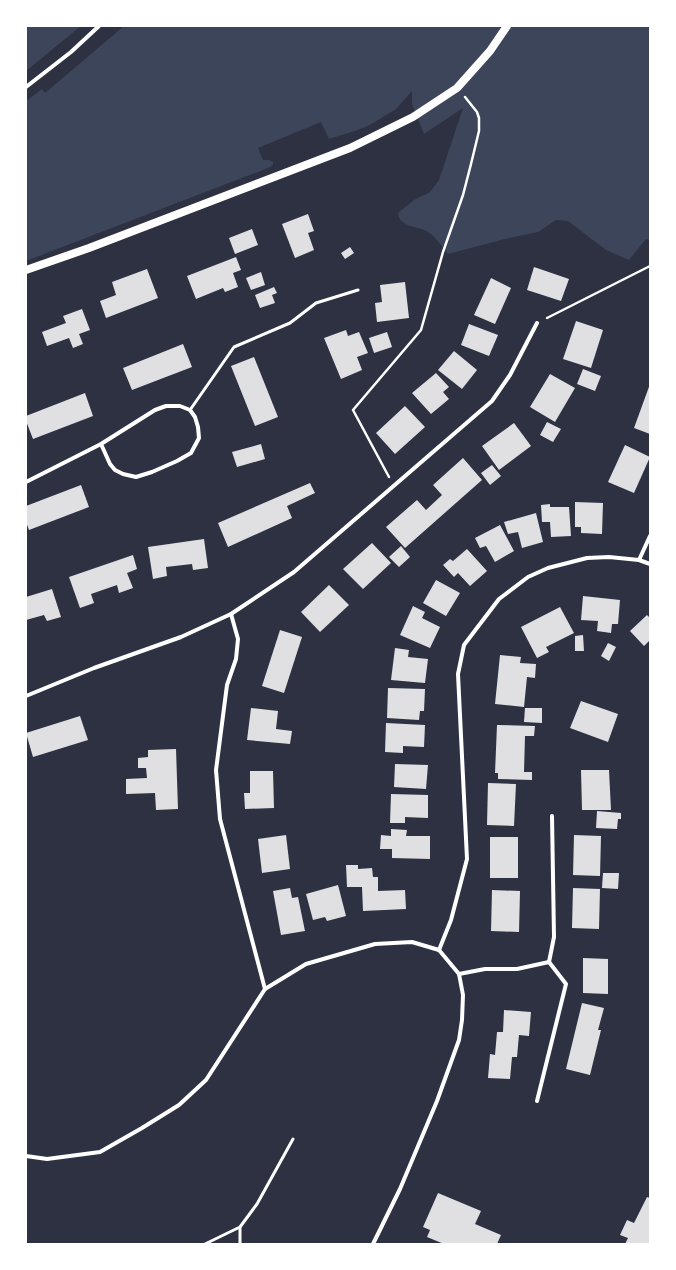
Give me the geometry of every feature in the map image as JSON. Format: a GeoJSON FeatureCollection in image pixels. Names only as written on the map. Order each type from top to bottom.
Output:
{"type":"FeatureCollection","features":[{"type":"Feature","properties":{"kind":"main road"},"geometry":{"type":"LineString","coordinates":[[26,270],[97,245],[350,148],[413,117],[457,88],[490,51],[507,26]]}},
{"type":"Feature","properties":{"kind":"street"},"geometry":{"type":"LineString","coordinates":[[26,87],[71,52],[99,26]]}},
{"type":"Feature","properties":{"kind":"street"},"geometry":{"type":"LineString","coordinates":[[26,696],[94,668],[181,637],[231,614],[294,572],[492,401],[510,375],[537,324]]}},
{"type":"Feature","properties":{"kind":"street"},"geometry":{"type":"LineString","coordinates":[[26,482],[101,444],[155,410],[166,406],[180,406],[190,410],[195,417],[198,427],[199,438],[192,452],[177,461],[136,477],[123,474],[115,470],[110,464],[101,444]]}},
{"type":"Feature","properties":{"kind":"street"},"geometry":{"type":"LineString","coordinates":[[639,560],[650,536]]}},
{"type":"Feature","properties":{"kind":"street"},"geometry":{"type":"LineString","coordinates":[[439,950],[451,920],[467,859],[458,674],[464,645],[499,599],[528,578],[548,568],[587,558],[609,557],[639,560],[650,564]]}},
{"type":"Feature","properties":{"kind":"street"},"geometry":{"type":"LineString","coordinates":[[231,614],[238,639],[236,659],[227,685],[216,770],[220,819],[265,989]]}},
{"type":"Feature","properties":{"kind":"street"},"geometry":{"type":"LineString","coordinates":[[537,1101],[566,984],[549,962],[554,937],[552,816]]}},
{"type":"Feature","properties":{"kind":"street"},"geometry":{"type":"LineString","coordinates":[[26,1156],[47,1159],[100,1152],[179,1105],[206,1080],[265,989],[306,964],[375,944],[412,942],[439,950],[459,974],[462,995],[462,1020],[459,1040],[438,1101],[400,1189],[373,1244]]}},
{"type":"Feature","properties":{"kind":"street"},"geometry":{"type":"LineString","coordinates":[[459,974],[485,969],[517,969],[549,962]]}},
{"type":"Feature","properties":{"kind":"lane"},"geometry":{"type":"LineString","coordinates":[[190,410],[234,347],[290,323],[316,303],[358,290]]}},
{"type":"Feature","properties":{"kind":"lane"},"geometry":{"type":"LineString","coordinates":[[205,1244],[240,1228],[257,1204],[293,1139]]}},
{"type":"Feature","properties":{"kind":"lane"},"geometry":{"type":"LineString","coordinates":[[240,1228],[240,1244]]}},
{"type":"Feature","properties":{"kind":"path"},"geometry":{"type":"LineString","coordinates":[[394,486],[353,410],[421,330],[444,252],[463,196],[479,131],[479,118],[477,112],[457,88]]}},
{"type":"Feature","properties":{"kind":"path"},"geometry":{"type":"LineString","coordinates":[[537,324],[650,266]]}},
{"type":"Feature","properties":{"kind":"shaded area"},"geometry":{"type":"Polygon","coordinates":[[[26,26],[81,26],[26,71],[26,26]]]}},
{"type":"Feature","properties":{"kind":"shaded area"},"geometry":{"type":"Polygon","coordinates":[[[124,26],[650,26],[650,240],[646,239],[629,260],[606,250],[568,221],[556,220],[538,232],[448,254],[431,234],[424,230],[407,225],[398,215],[399,212],[414,200],[430,192],[439,180],[463,108],[424,134],[412,104],[412,91],[396,109],[370,125],[329,139],[321,122],[258,148],[263,160],[273,162],[273,165],[268,168],[26,261],[26,101],[42,89],[45,93],[124,26]]]}},
{"type":"Feature","properties":{"kind":"building"},"geometry":{"type":"Polygon","coordinates":[[[308,214],[314,231],[308,233],[314,250],[295,258],[282,224],[308,214]]]}},
{"type":"Feature","properties":{"kind":"building"},"geometry":{"type":"Polygon","coordinates":[[[252,229],[258,245],[235,254],[229,238],[252,229]]]}},
{"type":"Feature","properties":{"kind":"building"},"geometry":{"type":"Polygon","coordinates":[[[350,247],[354,253],[345,259],[341,253],[350,247]]]}},
{"type":"Feature","properties":{"kind":"building"},"geometry":{"type":"Polygon","coordinates":[[[236,257],[241,270],[233,273],[238,287],[225,292],[223,288],[196,299],[187,276],[236,257]]]}},
{"type":"Feature","properties":{"kind":"building"},"geometry":{"type":"Polygon","coordinates":[[[534,267],[569,279],[561,301],[527,290],[534,267]]]}},
{"type":"Feature","properties":{"kind":"building"},"geometry":{"type":"Polygon","coordinates":[[[147,269],[158,298],[106,318],[100,301],[116,295],[112,282],[147,269]]]}},
{"type":"Feature","properties":{"kind":"building"},"geometry":{"type":"Polygon","coordinates":[[[261,272],[265,285],[251,290],[246,278],[261,272]]]}},
{"type":"Feature","properties":{"kind":"building"},"geometry":{"type":"Polygon","coordinates":[[[491,278],[511,288],[495,324],[474,315],[491,278]]]}},
{"type":"Feature","properties":{"kind":"building"},"geometry":{"type":"Polygon","coordinates":[[[405,282],[409,318],[377,322],[375,303],[382,302],[380,285],[405,282]]]}},
{"type":"Feature","properties":{"kind":"building"},"geometry":{"type":"Polygon","coordinates":[[[274,287],[277,293],[272,295],[275,303],[260,308],[255,295],[274,287]]]}},
{"type":"Feature","properties":{"kind":"building"},"geometry":{"type":"Polygon","coordinates":[[[82,309],[90,330],[79,334],[83,344],[73,348],[69,338],[47,346],[42,332],[66,323],[63,316],[82,309]]]}},
{"type":"Feature","properties":{"kind":"building"},"geometry":{"type":"Polygon","coordinates":[[[576,321],[603,330],[591,368],[563,359],[576,321]]]}},
{"type":"Feature","properties":{"kind":"building"},"geometry":{"type":"Polygon","coordinates":[[[469,324],[498,335],[489,356],[461,345],[469,324]]]}},
{"type":"Feature","properties":{"kind":"building"},"geometry":{"type":"Polygon","coordinates":[[[346,330],[348,336],[359,332],[368,353],[357,357],[362,370],[341,379],[324,338],[346,330]]]}},
{"type":"Feature","properties":{"kind":"building"},"geometry":{"type":"Polygon","coordinates":[[[387,332],[392,347],[374,353],[369,338],[387,332]]]}},
{"type":"Feature","properties":{"kind":"building"},"geometry":{"type":"Polygon","coordinates":[[[183,344],[192,367],[132,390],[123,368],[183,344]]]}},
{"type":"Feature","properties":{"kind":"building"},"geometry":{"type":"Polygon","coordinates":[[[454,351],[477,370],[462,389],[438,370],[454,351]]]}},
{"type":"Feature","properties":{"kind":"building"},"geometry":{"type":"Polygon","coordinates":[[[254,357],[278,417],[255,426],[231,366],[254,357]]]}},
{"type":"Feature","properties":{"kind":"building"},"geometry":{"type":"Polygon","coordinates":[[[583,369],[601,376],[595,391],[577,384],[583,369]]]}},
{"type":"Feature","properties":{"kind":"building"},"geometry":{"type":"Polygon","coordinates":[[[436,373],[449,387],[443,392],[449,399],[431,414],[412,393],[436,373]]]}},
{"type":"Feature","properties":{"kind":"building"},"geometry":{"type":"Polygon","coordinates":[[[550,374],[575,388],[555,422],[530,407],[550,374]]]}},
{"type":"Feature","properties":{"kind":"building"},"geometry":{"type":"Polygon","coordinates":[[[650,384],[650,434],[634,428],[650,384]]]}},
{"type":"Feature","properties":{"kind":"building"},"geometry":{"type":"Polygon","coordinates":[[[85,393],[93,416],[33,439],[26,421],[26,416],[85,393]]]}},
{"type":"Feature","properties":{"kind":"building"},"geometry":{"type":"Polygon","coordinates":[[[405,406],[425,427],[395,454],[376,433],[405,406]]]}},
{"type":"Feature","properties":{"kind":"building"},"geometry":{"type":"Polygon","coordinates":[[[547,422],[561,429],[553,442],[540,435],[547,422]]]}},
{"type":"Feature","properties":{"kind":"building"},"geometry":{"type":"Polygon","coordinates":[[[514,423],[531,446],[499,470],[482,446],[514,423]]]}},
{"type":"Feature","properties":{"kind":"building"},"geometry":{"type":"Polygon","coordinates":[[[261,444],[265,459],[237,467],[232,452],[261,444]]]}},
{"type":"Feature","properties":{"kind":"building"},"geometry":{"type":"Polygon","coordinates":[[[625,445],[650,457],[634,493],[608,482],[625,445]]]}},
{"type":"Feature","properties":{"kind":"building"},"geometry":{"type":"Polygon","coordinates":[[[463,458],[482,480],[405,548],[386,527],[417,500],[426,510],[442,495],[433,485],[463,458]]]}},
{"type":"Feature","properties":{"kind":"building"},"geometry":{"type":"Polygon","coordinates":[[[492,465],[501,476],[490,485],[481,473],[492,465]]]}},
{"type":"Feature","properties":{"kind":"building"},"geometry":{"type":"Polygon","coordinates":[[[310,483],[315,493],[287,506],[292,518],[228,547],[218,523],[310,483]]]}},
{"type":"Feature","properties":{"kind":"building"},"geometry":{"type":"Polygon","coordinates":[[[81,485],[89,507],[29,530],[26,522],[26,506],[81,485]]]}},
{"type":"Feature","properties":{"kind":"building"},"geometry":{"type":"Polygon","coordinates":[[[575,502],[603,503],[602,534],[581,533],[581,527],[575,527],[575,502]]]}},
{"type":"Feature","properties":{"kind":"building"},"geometry":{"type":"Polygon","coordinates":[[[550,504],[550,507],[569,507],[571,536],[551,537],[550,522],[542,522],[541,505],[550,504]]]}},
{"type":"Feature","properties":{"kind":"building"},"geometry":{"type":"Polygon","coordinates":[[[536,513],[543,542],[522,548],[518,532],[508,534],[504,522],[536,513]]]}},
{"type":"Feature","properties":{"kind":"building"},"geometry":{"type":"Polygon","coordinates":[[[500,525],[514,551],[495,562],[486,546],[480,548],[475,538],[500,525]]]}},
{"type":"Feature","properties":{"kind":"building"},"geometry":{"type":"Polygon","coordinates":[[[204,539],[208,568],[193,570],[192,564],[166,567],[167,576],[153,579],[148,547],[204,539]]]}},
{"type":"Feature","properties":{"kind":"building"},"geometry":{"type":"Polygon","coordinates":[[[372,543],[391,563],[363,589],[343,569],[372,543]]]}},
{"type":"Feature","properties":{"kind":"building"},"geometry":{"type":"Polygon","coordinates":[[[401,546],[410,557],[399,567],[389,557],[401,546]]]}},
{"type":"Feature","properties":{"kind":"building"},"geometry":{"type":"Polygon","coordinates":[[[467,549],[487,571],[470,586],[458,573],[454,577],[443,565],[450,559],[453,561],[467,549]]]}},
{"type":"Feature","properties":{"kind":"building"},"geometry":{"type":"Polygon","coordinates":[[[133,555],[137,569],[127,573],[133,588],[119,593],[117,585],[91,594],[94,603],[80,608],[69,577],[133,555]]]}},
{"type":"Feature","properties":{"kind":"building"},"geometry":{"type":"Polygon","coordinates":[[[436,580],[460,593],[446,616],[423,603],[436,580]]]}},
{"type":"Feature","properties":{"kind":"building"},"geometry":{"type":"Polygon","coordinates":[[[329,585],[349,605],[320,632],[301,612],[329,585]]]}},
{"type":"Feature","properties":{"kind":"building"},"geometry":{"type":"Polygon","coordinates":[[[52,589],[61,617],[47,621],[44,615],[26,620],[26,597],[52,589]]]}},
{"type":"Feature","properties":{"kind":"building"},"geometry":{"type":"Polygon","coordinates":[[[583,596],[620,600],[618,624],[612,624],[611,633],[597,631],[598,621],[581,620],[583,596]]]}},
{"type":"Feature","properties":{"kind":"building"},"geometry":{"type":"Polygon","coordinates":[[[413,606],[425,612],[422,618],[440,627],[430,648],[400,635],[413,606]]]}},
{"type":"Feature","properties":{"kind":"building"},"geometry":{"type":"Polygon","coordinates":[[[560,607],[574,633],[546,647],[549,652],[537,658],[521,627],[560,607]]]}},
{"type":"Feature","properties":{"kind":"building"},"geometry":{"type":"Polygon","coordinates":[[[647,615],[650,618],[650,643],[649,641],[644,646],[630,631],[647,615]]]}},
{"type":"Feature","properties":{"kind":"building"},"geometry":{"type":"Polygon","coordinates":[[[280,630],[302,637],[284,693],[262,686],[280,630]]]}},
{"type":"Feature","properties":{"kind":"building"},"geometry":{"type":"Polygon","coordinates":[[[583,635],[584,651],[575,651],[575,636],[583,635]]]}},
{"type":"Feature","properties":{"kind":"building"},"geometry":{"type":"Polygon","coordinates":[[[608,643],[616,647],[609,661],[601,656],[608,643]]]}},
{"type":"Feature","properties":{"kind":"building"},"geometry":{"type":"Polygon","coordinates":[[[395,648],[409,650],[408,657],[428,659],[425,683],[391,680],[395,648]]]}},
{"type":"Feature","properties":{"kind":"building"},"geometry":{"type":"Polygon","coordinates":[[[500,655],[521,657],[520,663],[536,664],[535,678],[527,677],[524,707],[495,704],[500,655]]]}},
{"type":"Feature","properties":{"kind":"building"},"geometry":{"type":"Polygon","coordinates":[[[388,688],[425,689],[424,711],[420,711],[419,720],[387,718],[388,688]]]}},
{"type":"Feature","properties":{"kind":"building"},"geometry":{"type":"Polygon","coordinates":[[[581,701],[618,714],[608,742],[570,728],[581,701]]]}},
{"type":"Feature","properties":{"kind":"building"},"geometry":{"type":"Polygon","coordinates":[[[251,708],[278,711],[276,729],[292,731],[290,744],[247,740],[251,708]]]}},
{"type":"Feature","properties":{"kind":"building"},"geometry":{"type":"Polygon","coordinates":[[[525,708],[542,708],[542,723],[524,722],[525,708]]]}},
{"type":"Feature","properties":{"kind":"building"},"geometry":{"type":"Polygon","coordinates":[[[80,716],[88,740],[33,757],[26,733],[80,716]]]}},
{"type":"Feature","properties":{"kind":"building"},"geometry":{"type":"Polygon","coordinates":[[[386,723],[425,725],[424,747],[403,746],[403,753],[385,752],[386,723]]]}},
{"type":"Feature","properties":{"kind":"building"},"geometry":{"type":"Polygon","coordinates":[[[497,725],[535,726],[534,736],[525,736],[524,772],[532,772],[532,780],[498,779],[498,773],[495,773],[497,725]]]}},
{"type":"Feature","properties":{"kind":"building"},"geometry":{"type":"Polygon","coordinates":[[[176,749],[178,809],[156,810],[155,793],[126,794],[126,779],[147,778],[146,768],[138,768],[138,758],[148,757],[148,750],[176,749]]]}},
{"type":"Feature","properties":{"kind":"building"},"geometry":{"type":"Polygon","coordinates":[[[395,764],[428,765],[426,789],[394,787],[395,764]]]}},
{"type":"Feature","properties":{"kind":"building"},"geometry":{"type":"Polygon","coordinates":[[[581,770],[609,770],[611,810],[582,810],[581,770]]]}},
{"type":"Feature","properties":{"kind":"building"},"geometry":{"type":"Polygon","coordinates":[[[250,771],[273,771],[274,808],[245,809],[244,793],[250,793],[250,771]]]}},
{"type":"Feature","properties":{"kind":"building"},"geometry":{"type":"Polygon","coordinates":[[[488,783],[516,784],[514,826],[487,825],[488,783]]]}},
{"type":"Feature","properties":{"kind":"building"},"geometry":{"type":"Polygon","coordinates":[[[391,794],[428,795],[428,818],[405,817],[405,823],[390,823],[391,794]]]}},
{"type":"Feature","properties":{"kind":"building"},"geometry":{"type":"Polygon","coordinates":[[[597,811],[621,813],[621,819],[618,819],[617,829],[596,828],[597,811]]]}},
{"type":"Feature","properties":{"kind":"building"},"geometry":{"type":"Polygon","coordinates":[[[391,829],[407,830],[406,836],[430,836],[430,859],[392,858],[392,849],[380,849],[381,835],[391,836],[391,829]]]}},
{"type":"Feature","properties":{"kind":"building"},"geometry":{"type":"Polygon","coordinates":[[[286,835],[290,869],[262,873],[258,839],[286,835]]]}},
{"type":"Feature","properties":{"kind":"building"},"geometry":{"type":"Polygon","coordinates":[[[574,835],[601,836],[600,876],[573,875],[574,835]]]}},
{"type":"Feature","properties":{"kind":"building"},"geometry":{"type":"Polygon","coordinates":[[[490,837],[518,837],[518,878],[490,878],[490,837]]]}},
{"type":"Feature","properties":{"kind":"building"},"geometry":{"type":"Polygon","coordinates":[[[346,865],[358,865],[358,869],[372,868],[373,877],[378,877],[378,891],[405,890],[406,909],[363,911],[362,887],[347,887],[346,865]]]}},
{"type":"Feature","properties":{"kind":"building"},"geometry":{"type":"Polygon","coordinates":[[[603,873],[619,873],[618,889],[602,888],[603,873]]]}},
{"type":"Feature","properties":{"kind":"building"},"geometry":{"type":"Polygon","coordinates":[[[338,885],[346,916],[327,921],[325,917],[313,920],[306,894],[338,885]]]}},
{"type":"Feature","properties":{"kind":"building"},"geometry":{"type":"Polygon","coordinates":[[[290,888],[292,898],[298,897],[305,931],[281,935],[273,891],[290,888]]]}},
{"type":"Feature","properties":{"kind":"building"},"geometry":{"type":"Polygon","coordinates":[[[573,888],[600,889],[599,929],[572,928],[573,888]]]}},
{"type":"Feature","properties":{"kind":"building"},"geometry":{"type":"Polygon","coordinates":[[[492,890],[520,891],[519,932],[491,931],[492,890]]]}},
{"type":"Feature","properties":{"kind":"building"},"geometry":{"type":"Polygon","coordinates":[[[583,958],[608,959],[608,994],[583,993],[583,958]]]}},
{"type":"Feature","properties":{"kind":"building"},"geometry":{"type":"Polygon","coordinates":[[[582,1003],[604,1008],[598,1030],[601,1030],[590,1075],[566,1069],[582,1003]]]}},
{"type":"Feature","properties":{"kind":"building"},"geometry":{"type":"Polygon","coordinates":[[[504,1010],[531,1012],[529,1036],[519,1035],[517,1057],[512,1057],[510,1079],[488,1078],[490,1054],[495,1055],[497,1032],[503,1032],[504,1010]]]}},
{"type":"Feature","properties":{"kind":"building"},"geometry":{"type":"Polygon","coordinates":[[[438,1193],[481,1211],[475,1224],[501,1235],[497,1244],[444,1244],[427,1237],[430,1230],[423,1227],[438,1193]]]}},
{"type":"Feature","properties":{"kind":"building"},"geometry":{"type":"Polygon","coordinates":[[[647,1197],[650,1198],[650,1244],[625,1244],[628,1238],[620,1235],[627,1220],[634,1223],[647,1197]]]}}]}
